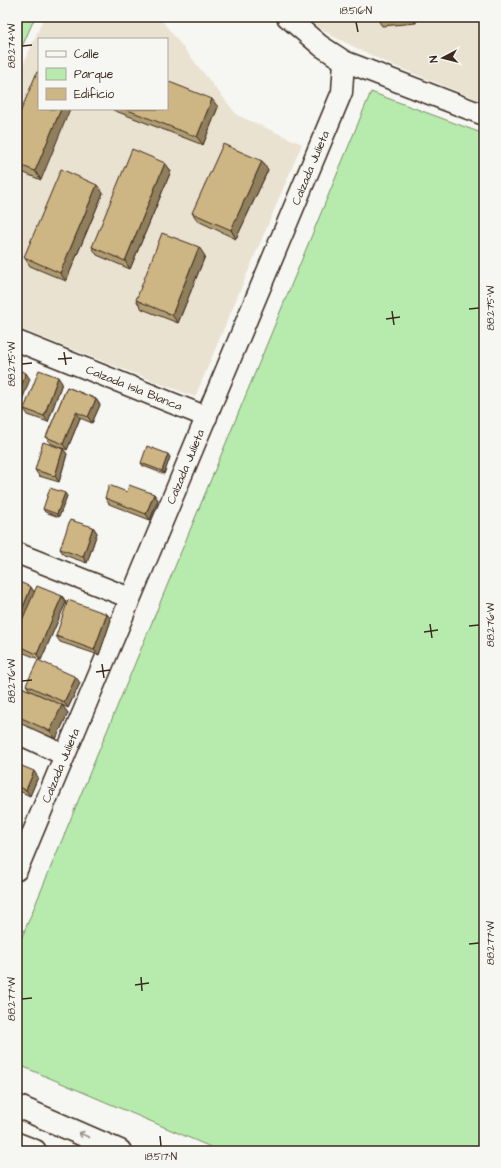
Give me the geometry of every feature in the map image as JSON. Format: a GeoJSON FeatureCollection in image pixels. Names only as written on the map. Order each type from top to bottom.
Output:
{"type":"FeatureCollection","features":[{"type":"Feature","properties":{"kind":"main road"},"geometry":{"type":"LineString","coordinates":[[17,1106],[120,1151]]}},
{"type":"Feature","properties":{"kind":"main road"},"geometry":{"type":"LineString","coordinates":[[17,1144],[35,1151]]}},
{"type":"Feature","properties":{"kind":"street"},"geometry":{"type":"LineString","coordinates":[[287,17],[321,46],[344,61],[484,116]]}},
{"type":"Feature","properties":{"kind":"street","name":"Calzada Julieta"},"geometry":{"type":"LineString","coordinates":[[17,870],[342,92],[344,61]]}},
{"type":"Feature","properties":{"kind":"street","name":"Calzada Isla Blanca"},"geometry":{"type":"LineString","coordinates":[[17,341],[207,417]]}},
{"type":"Feature","properties":{"kind":"street"},"geometry":{"type":"LineString","coordinates":[[17,553],[130,598]]}},
{"type":"Feature","properties":{"kind":"street"},"geometry":{"type":"LineString","coordinates":[[17,733],[64,755]]}},
{"type":"Feature","properties":{"kind":"shaded area"},"geometry":{"type":"Polygon","coordinates":[[[44,17],[159,17],[237,115],[302,144],[195,397],[17,328],[17,79],[44,17]]]}},
{"type":"Feature","properties":{"kind":"shaded area"},"geometry":{"type":"Polygon","coordinates":[[[304,17],[484,17],[484,102],[385,62],[332,36],[304,17]]]}},
{"type":"Feature","properties":{"kind":"green space"},"geometry":{"type":"Polygon","coordinates":[[[17,17],[35,17],[17,58],[17,17]]]}},
{"type":"Feature","properties":{"kind":"green space"},"geometry":{"type":"Polygon","coordinates":[[[371,92],[484,134],[484,1151],[220,1151],[17,1064],[17,949],[371,92]]]}},
{"type":"Feature","properties":{"kind":"building"},"geometry":{"type":"Polygon","coordinates":[[[38,72],[38,110],[61,110],[35,171],[17,164],[17,120],[38,72]]]}},
{"type":"Feature","properties":{"kind":"building"},"geometry":{"type":"Polygon","coordinates":[[[168,81],[212,99],[197,137],[128,110],[168,110],[168,81]]]}},
{"type":"Feature","properties":{"kind":"building"},"geometry":{"type":"Polygon","coordinates":[[[223,144],[262,161],[231,230],[192,213],[223,144]]]}},
{"type":"Feature","properties":{"kind":"building"},"geometry":{"type":"Polygon","coordinates":[[[132,149],[165,163],[125,261],[92,247],[132,149]]]}},
{"type":"Feature","properties":{"kind":"building"},"geometry":{"type":"Polygon","coordinates":[[[61,169],[97,185],[60,273],[24,257],[61,169]]]}},
{"type":"Feature","properties":{"kind":"building"},"geometry":{"type":"Polygon","coordinates":[[[162,233],[199,247],[172,315],[136,300],[162,233]]]}},
{"type":"Feature","properties":{"kind":"building"},"geometry":{"type":"Polygon","coordinates":[[[17,369],[26,373],[17,397],[17,369]]]}},
{"type":"Feature","properties":{"kind":"building"},"geometry":{"type":"Polygon","coordinates":[[[39,370],[58,377],[44,416],[24,409],[39,370]]]}},
{"type":"Feature","properties":{"kind":"building"},"geometry":{"type":"Polygon","coordinates":[[[67,387],[96,399],[88,417],[76,412],[63,444],[46,437],[67,387]]]}},
{"type":"Feature","properties":{"kind":"building"},"geometry":{"type":"Polygon","coordinates":[[[43,442],[63,449],[55,476],[35,470],[43,442]]]}},
{"type":"Feature","properties":{"kind":"building"},"geometry":{"type":"Polygon","coordinates":[[[147,446],[168,454],[162,471],[141,463],[147,446]]]}},
{"type":"Feature","properties":{"kind":"building"},"geometry":{"type":"Polygon","coordinates":[[[109,485],[127,492],[129,485],[154,494],[146,514],[105,498],[109,485]]]}},
{"type":"Feature","properties":{"kind":"building"},"geometry":{"type":"Polygon","coordinates":[[[50,488],[65,493],[57,514],[43,509],[50,488]]]}},
{"type":"Feature","properties":{"kind":"building"},"geometry":{"type":"Polygon","coordinates":[[[70,520],[93,527],[83,557],[60,549],[70,520]]]}},
{"type":"Feature","properties":{"kind":"building"},"geometry":{"type":"Polygon","coordinates":[[[17,581],[31,587],[17,623],[17,581]]]}},
{"type":"Feature","properties":{"kind":"building"},"geometry":{"type":"Polygon","coordinates":[[[37,586],[62,596],[37,654],[17,645],[17,632],[37,586]]]}},
{"type":"Feature","properties":{"kind":"building"},"geometry":{"type":"Polygon","coordinates":[[[68,600],[107,614],[94,650],[56,636],[68,600]]]}},
{"type":"Feature","properties":{"kind":"building"},"geometry":{"type":"Polygon","coordinates":[[[38,660],[76,677],[64,702],[26,685],[38,660]]]}},
{"type":"Feature","properties":{"kind":"building"},"geometry":{"type":"Polygon","coordinates":[[[17,685],[62,705],[50,731],[17,716],[17,685]]]}},
{"type":"Feature","properties":{"kind":"building"},"geometry":{"type":"Polygon","coordinates":[[[17,764],[34,771],[26,790],[17,786],[17,764]]]}}]}
